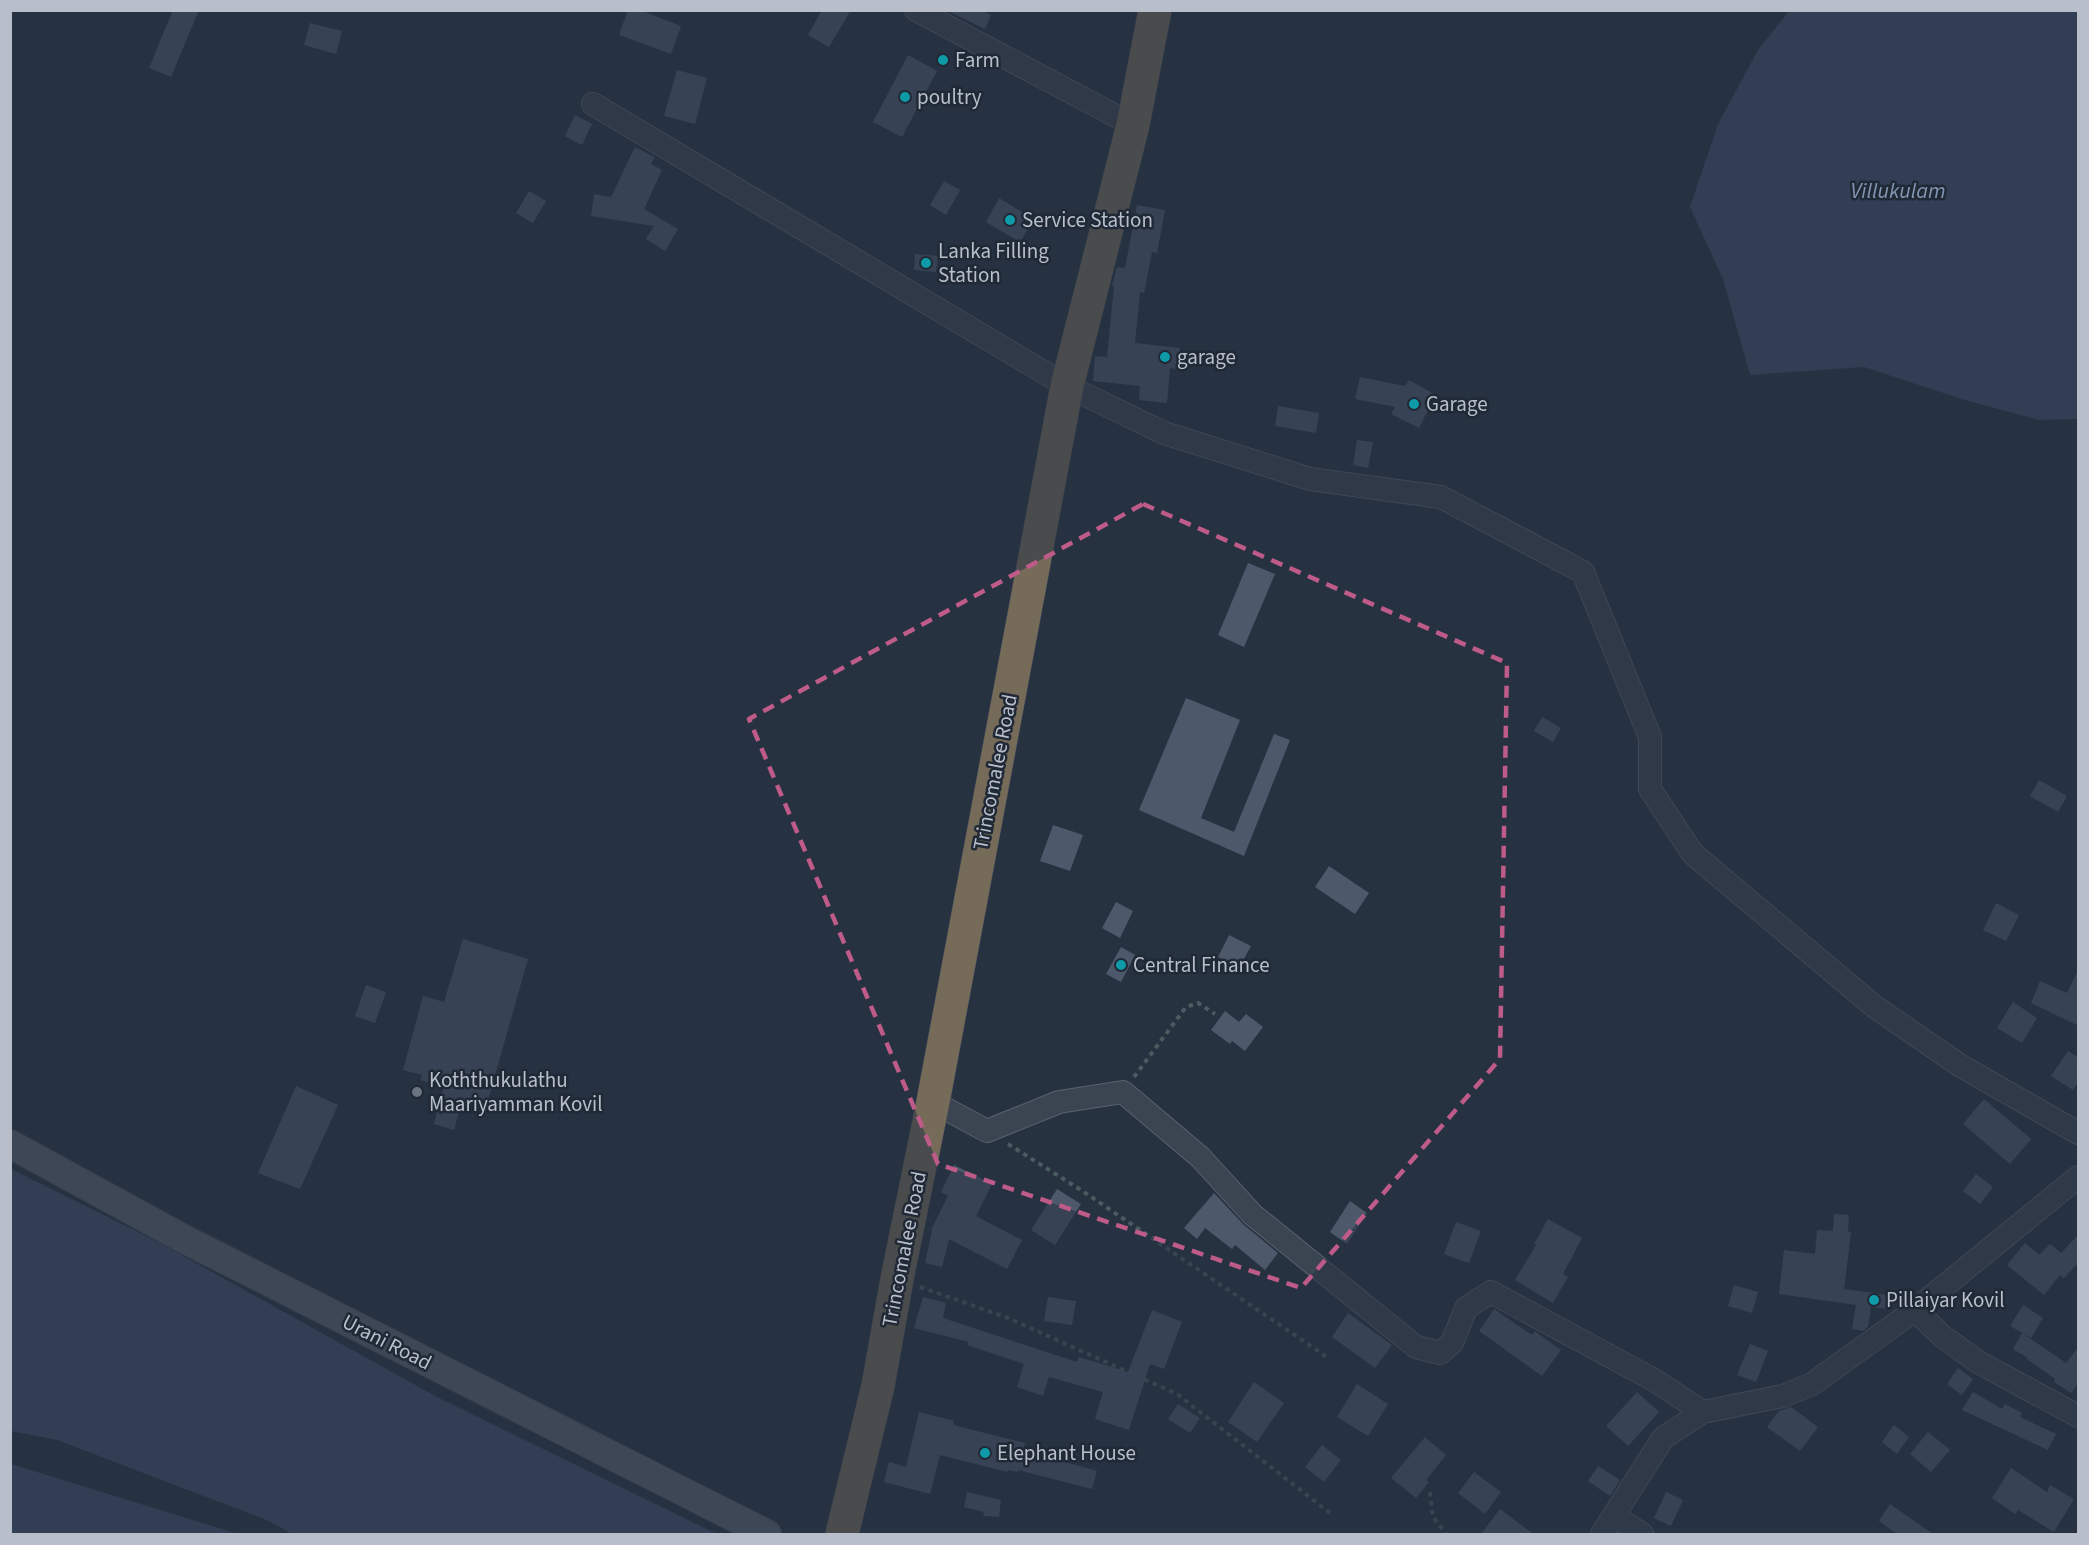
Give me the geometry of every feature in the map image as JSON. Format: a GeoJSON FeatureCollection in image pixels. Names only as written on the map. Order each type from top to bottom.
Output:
{"type":"FeatureCollection","features":[{"type":"Feature","properties":{"kind":"highway","name":"Trincomalee Road"},"geometry":{"type":"LineString","coordinates":[[842,1534],[878,1386],[1067,386],[1133,125],[1155,10]]}},
{"type":"Feature","properties":{"kind":"main road","name":"Urani Road"},"geometry":{"type":"LineString","coordinates":[[10,1144],[184,1239],[767,1534]]}},
{"type":"Feature","properties":{"kind":"street"},"geometry":{"type":"LineString","coordinates":[[916,10],[1133,125]]}},
{"type":"Feature","properties":{"kind":"street"},"geometry":{"type":"LineString","coordinates":[[593,104],[1067,386],[1164,433],[1310,479],[1441,497],[1583,572],[1650,737],[1650,789],[1693,854],[1875,1007],[1961,1066],[2079,1133]]}},
{"type":"Feature","properties":{"kind":"street"},"geometry":{"type":"LineString","coordinates":[[933,1102],[987,1131],[1059,1102],[1123,1092],[1200,1157],[1252,1215],[1416,1347],[1440,1353],[1452,1343],[1467,1308],[1491,1292],[1654,1380],[1703,1412]]}},
{"type":"Feature","properties":{"kind":"street"},"geometry":{"type":"LineString","coordinates":[[1642,1534],[1608,1525],[1663,1438],[1703,1412],[1783,1396],[1812,1384],[1915,1311],[2079,1177]]}},
{"type":"Feature","properties":{"kind":"street"},"geometry":{"type":"LineString","coordinates":[[1915,1311],[1942,1336],[1978,1362],[2079,1416]]}},
{"type":"Feature","properties":{"kind":"path"},"geometry":{"type":"LineString","coordinates":[[1123,1092],[1186,1006],[1198,1003],[1215,1014]]}},
{"type":"Feature","properties":{"kind":"path"},"geometry":{"type":"LineString","coordinates":[[987,1131],[1084,1192],[1327,1357]]}},
{"type":"Feature","properties":{"kind":"path"},"geometry":{"type":"LineString","coordinates":[[897,1279],[1008,1318],[1177,1394],[1330,1513]]}},
{"type":"Feature","properties":{"kind":"path"},"geometry":{"type":"LineString","coordinates":[[1430,1492],[1433,1517],[1446,1534]]}},
{"type":"Feature","properties":{"kind":"highlighted area"},"geometry":{"type":"Polygon","coordinates":[[[1143,504],[1507,663],[1500,1059],[1301,1288],[938,1164],[749,719],[1143,504]]]}},
{"type":"Feature","properties":{"kind":"water","name":"Villukulam"},"geometry":{"type":"Polygon","coordinates":[[[1789,11],[2078,11],[2078,419],[2039,420],[1965,400],[1864,367],[1750,375],[1723,279],[1690,207],[1718,124],[1758,50],[1789,11]]]}},
{"type":"Feature","properties":{"kind":"water"},"geometry":{"type":"Polygon","coordinates":[[[11,1169],[160,1243],[437,1397],[717,1534],[292,1534],[269,1521],[57,1440],[11,1431],[11,1169]]]}},
{"type":"Feature","properties":{"kind":"water"},"geometry":{"type":"Polygon","coordinates":[[[11,1464],[238,1534],[11,1534],[11,1464]]]}},
{"type":"Feature","properties":{"kind":"building"},"geometry":{"type":"Polygon","coordinates":[[[173,10],[199,10],[171,77],[149,68],[173,10]]]}},
{"type":"Feature","properties":{"kind":"building"},"geometry":{"type":"Polygon","coordinates":[[[628,10],[640,10],[681,26],[671,54],[619,35],[628,10]]]}},
{"type":"Feature","properties":{"kind":"building"},"geometry":{"type":"Polygon","coordinates":[[[822,10],[851,10],[829,47],[808,35],[822,10]]]}},
{"type":"Feature","properties":{"kind":"building"},"geometry":{"type":"Polygon","coordinates":[[[946,10],[980,10],[991,15],[985,29],[946,10]]]}},
{"type":"Feature","properties":{"kind":"building"},"geometry":{"type":"Polygon","coordinates":[[[310,23],[342,31],[336,54],[304,45],[310,23]]]}},
{"type":"Feature","properties":{"kind":"building","name":"poultry"},"geometry":{"type":"Polygon","coordinates":[[[908,55],[937,71],[902,137],[873,122],[908,55]]]}},
{"type":"Feature","properties":{"kind":"building"},"geometry":{"type":"Polygon","coordinates":[[[677,70],[707,78],[695,124],[664,116],[677,70]]]}},
{"type":"Feature","properties":{"kind":"building"},"geometry":{"type":"Polygon","coordinates":[[[575,115],[592,124],[582,145],[565,136],[575,115]]]}},
{"type":"Feature","properties":{"kind":"building"},"geometry":{"type":"Polygon","coordinates":[[[635,147],[655,157],[651,164],[662,170],[644,209],[678,229],[665,251],[646,239],[654,226],[591,216],[594,194],[611,197],[635,147]]]}},
{"type":"Feature","properties":{"kind":"building"},"geometry":{"type":"Polygon","coordinates":[[[944,181],[960,190],[946,215],[930,205],[944,181]]]}},
{"type":"Feature","properties":{"kind":"building"},"geometry":{"type":"Polygon","coordinates":[[[529,191],[546,201],[533,223],[516,213],[529,191]]]}},
{"type":"Feature","properties":{"kind":"building","name":"Service Station"},"geometry":{"type":"Polygon","coordinates":[[[999,198],[1034,219],[1020,242],[986,222],[999,198]]]}},
{"type":"Feature","properties":{"kind":"building"},"geometry":{"type":"Polygon","coordinates":[[[1137,205],[1165,210],[1157,253],[1152,252],[1144,293],[1140,292],[1135,343],[1180,348],[1178,369],[1170,368],[1167,403],[1139,400],[1140,386],[1093,381],[1095,356],[1107,357],[1114,287],[1112,286],[1117,267],[1125,268],[1137,205]]]}},
{"type":"Feature","properties":{"kind":"building","name":"Lanka Filling Station"},"geometry":{"type":"Polygon","coordinates":[[[915,254],[938,256],[936,272],[914,270],[915,254]]]}},
{"type":"Feature","properties":{"kind":"building"},"geometry":{"type":"Polygon","coordinates":[[[1360,377],[1405,386],[1409,380],[1436,395],[1419,428],[1391,414],[1395,407],[1355,399],[1360,377]]]}},
{"type":"Feature","properties":{"kind":"building"},"geometry":{"type":"Polygon","coordinates":[[[1278,406],[1319,413],[1316,433],[1275,426],[1278,406]]]}},
{"type":"Feature","properties":{"kind":"building"},"geometry":{"type":"Polygon","coordinates":[[[1357,440],[1373,442],[1368,468],[1353,465],[1357,440]]]}},
{"type":"Feature","properties":{"kind":"building"},"geometry":{"type":"Polygon","coordinates":[[[1248,563],[1275,574],[1244,647],[1218,635],[1248,563]]]}},
{"type":"Feature","properties":{"kind":"building"},"geometry":{"type":"Polygon","coordinates":[[[1186,698],[1240,720],[1201,818],[1234,832],[1274,734],[1290,740],[1244,856],[1139,810],[1186,698]]]}},
{"type":"Feature","properties":{"kind":"building"},"geometry":{"type":"Polygon","coordinates":[[[1542,717],[1561,728],[1553,742],[1534,731],[1542,717]]]}},
{"type":"Feature","properties":{"kind":"building"},"geometry":{"type":"Polygon","coordinates":[[[2039,780],[2067,796],[2058,812],[2030,796],[2039,780]]]}},
{"type":"Feature","properties":{"kind":"building"},"geometry":{"type":"Polygon","coordinates":[[[1053,825],[1083,835],[1070,871],[1040,861],[1053,825]]]}},
{"type":"Feature","properties":{"kind":"building"},"geometry":{"type":"Polygon","coordinates":[[[1329,866],[1369,893],[1355,914],[1315,887],[1329,866]]]}},
{"type":"Feature","properties":{"kind":"building"},"geometry":{"type":"Polygon","coordinates":[[[1116,902],[1133,911],[1120,938],[1102,928],[1116,902]]]}},
{"type":"Feature","properties":{"kind":"building"},"geometry":{"type":"Polygon","coordinates":[[[1996,903],[2019,915],[2006,941],[1983,930],[1996,903]]]}},
{"type":"Feature","properties":{"kind":"building"},"geometry":{"type":"Polygon","coordinates":[[[1229,935],[1251,946],[1239,968],[1218,957],[1229,935]]]}},
{"type":"Feature","properties":{"kind":"building"},"geometry":{"type":"Polygon","coordinates":[[[463,939],[528,959],[488,1100],[483,1099],[481,1107],[462,1101],[454,1130],[434,1124],[444,1086],[420,1080],[422,1075],[403,1070],[423,996],[444,1002],[463,939]]]}},
{"type":"Feature","properties":{"kind":"building","name":"Central Finance"},"geometry":{"type":"Polygon","coordinates":[[[1121,947],[1135,955],[1121,982],[1106,974],[1121,947]]]}},
{"type":"Feature","properties":{"kind":"building"},"geometry":{"type":"Polygon","coordinates":[[[2079,968],[2079,1026],[2031,1003],[2040,981],[2067,993],[2079,968]]]}},
{"type":"Feature","properties":{"kind":"building"},"geometry":{"type":"Polygon","coordinates":[[[366,985],[386,992],[375,1023],[355,1016],[366,985]]]}},
{"type":"Feature","properties":{"kind":"building"},"geometry":{"type":"Polygon","coordinates":[[[2013,1002],[2037,1018],[2022,1043],[1997,1028],[2013,1002]]]}},
{"type":"Feature","properties":{"kind":"building"},"geometry":{"type":"Polygon","coordinates":[[[1225,1011],[1239,1022],[1246,1014],[1263,1027],[1245,1051],[1232,1041],[1230,1044],[1211,1030],[1225,1011]]]}},
{"type":"Feature","properties":{"kind":"building"},"geometry":{"type":"Polygon","coordinates":[[[2068,1051],[2079,1058],[2079,1081],[2073,1090],[2051,1076],[2068,1051]]]}},
{"type":"Feature","properties":{"kind":"building"},"geometry":{"type":"Polygon","coordinates":[[[296,1086],[338,1105],[300,1189],[258,1173],[296,1086]]]}},
{"type":"Feature","properties":{"kind":"building"},"geometry":{"type":"Polygon","coordinates":[[[1984,1099],[2031,1139],[2010,1164],[1963,1124],[1984,1099]]]}},
{"type":"Feature","properties":{"kind":"building"},"geometry":{"type":"Polygon","coordinates":[[[954,1165],[992,1184],[976,1216],[1022,1240],[1007,1269],[949,1239],[942,1267],[925,1263],[931,1230],[948,1196],[941,1192],[954,1165]]]}},
{"type":"Feature","properties":{"kind":"building"},"geometry":{"type":"Polygon","coordinates":[[[1976,1174],[1993,1187],[1980,1204],[1963,1191],[1976,1174]]]}},
{"type":"Feature","properties":{"kind":"building"},"geometry":{"type":"Polygon","coordinates":[[[1057,1189],[1081,1204],[1055,1245],[1031,1230],[1057,1189]]]}},
{"type":"Feature","properties":{"kind":"building"},"geometry":{"type":"Polygon","coordinates":[[[1214,1193],[1244,1225],[1278,1253],[1265,1270],[1235,1245],[1232,1249],[1205,1228],[1197,1239],[1184,1228],[1214,1193]]]}},
{"type":"Feature","properties":{"kind":"building"},"geometry":{"type":"Polygon","coordinates":[[[1350,1201],[1367,1213],[1347,1244],[1330,1232],[1350,1201]]]}},
{"type":"Feature","properties":{"kind":"building"},"geometry":{"type":"Polygon","coordinates":[[[1834,1214],[1849,1215],[1848,1232],[1851,1232],[1844,1289],[1888,1295],[1887,1309],[1871,1307],[1868,1327],[1863,1331],[1852,1329],[1856,1305],[1779,1294],[1784,1250],[1815,1254],[1817,1230],[1833,1231],[1834,1214]]]}},
{"type":"Feature","properties":{"kind":"building"},"geometry":{"type":"Polygon","coordinates":[[[1548,1219],[1582,1238],[1563,1274],[1568,1277],[1553,1303],[1515,1280],[1536,1245],[1534,1244],[1548,1219]]]}},
{"type":"Feature","properties":{"kind":"building"},"geometry":{"type":"Polygon","coordinates":[[[1456,1222],[1481,1231],[1469,1263],[1444,1254],[1456,1222]]]}},
{"type":"Feature","properties":{"kind":"building"},"geometry":{"type":"Polygon","coordinates":[[[2079,1234],[2079,1262],[2064,1278],[2060,1275],[2044,1295],[2007,1265],[2025,1243],[2039,1255],[2050,1244],[2061,1253],[2079,1234]]]}},
{"type":"Feature","properties":{"kind":"building"},"geometry":{"type":"Polygon","coordinates":[[[1734,1285],[1758,1292],[1752,1313],[1728,1306],[1734,1285]]]}},
{"type":"Feature","properties":{"kind":"building"},"geometry":{"type":"Polygon","coordinates":[[[923,1297],[946,1303],[943,1318],[1077,1362],[1079,1357],[1128,1372],[1152,1310],[1182,1322],[1164,1369],[1150,1364],[1129,1430],[1095,1419],[1103,1392],[1049,1377],[1043,1396],[1017,1387],[1024,1364],[967,1345],[969,1342],[914,1328],[923,1297]]]}},
{"type":"Feature","properties":{"kind":"building"},"geometry":{"type":"Polygon","coordinates":[[[1048,1297],[1076,1301],[1072,1325],[1044,1321],[1048,1297]]]}},
{"type":"Feature","properties":{"kind":"building"},"geometry":{"type":"Polygon","coordinates":[[[2023,1305],[2043,1318],[2031,1338],[2010,1326],[2023,1305]]]}},
{"type":"Feature","properties":{"kind":"building"},"geometry":{"type":"Polygon","coordinates":[[[1494,1309],[1532,1335],[1535,1331],[1561,1350],[1542,1376],[1479,1331],[1494,1309]]]}},
{"type":"Feature","properties":{"kind":"building"},"geometry":{"type":"Polygon","coordinates":[[[1348,1313],[1392,1345],[1375,1368],[1332,1337],[1348,1313]]]}},
{"type":"Feature","properties":{"kind":"building"},"geometry":{"type":"Polygon","coordinates":[[[2022,1333],[2066,1363],[2079,1346],[2079,1382],[2071,1393],[2054,1382],[2055,1379],[2028,1358],[2013,1349],[2022,1333]]]}},
{"type":"Feature","properties":{"kind":"building"},"geometry":{"type":"Polygon","coordinates":[[[1750,1344],[1768,1351],[1756,1382],[1737,1375],[1750,1344]]]}},
{"type":"Feature","properties":{"kind":"building"},"geometry":{"type":"Polygon","coordinates":[[[1958,1368],[1973,1379],[1962,1395],[1947,1384],[1958,1368]]]}},
{"type":"Feature","properties":{"kind":"building"},"geometry":{"type":"Polygon","coordinates":[[[1254,1382],[1284,1403],[1257,1442],[1228,1422],[1254,1382]]]}},
{"type":"Feature","properties":{"kind":"building"},"geometry":{"type":"Polygon","coordinates":[[[1357,1384],[1388,1404],[1368,1436],[1337,1417],[1357,1384]]]}},
{"type":"Feature","properties":{"kind":"building"},"geometry":{"type":"Polygon","coordinates":[[[1637,1392],[1659,1412],[1628,1446],[1606,1426],[1637,1392]]]}},
{"type":"Feature","properties":{"kind":"building"},"geometry":{"type":"Polygon","coordinates":[[[1973,1392],[2002,1409],[2005,1404],[2022,1413],[2020,1417],[2056,1434],[2048,1450],[1962,1410],[1973,1392]]]}},
{"type":"Feature","properties":{"kind":"building"},"geometry":{"type":"Polygon","coordinates":[[[1178,1404],[1200,1418],[1190,1433],[1168,1419],[1178,1404]]]}},
{"type":"Feature","properties":{"kind":"building"},"geometry":{"type":"Polygon","coordinates":[[[1791,1407],[1818,1427],[1800,1451],[1767,1427],[1779,1411],[1791,1407]]]}},
{"type":"Feature","properties":{"kind":"building","name":"Elephant House"},"geometry":{"type":"Polygon","coordinates":[[[919,1412],[954,1421],[953,1425],[1025,1443],[1023,1450],[1097,1471],[1092,1489],[1018,1470],[1018,1472],[1008,1470],[1007,1472],[940,1455],[930,1494],[884,1482],[889,1462],[906,1467],[919,1412]]]}},
{"type":"Feature","properties":{"kind":"building"},"geometry":{"type":"Polygon","coordinates":[[[1894,1425],[1909,1437],[1897,1454],[1882,1442],[1894,1425]]]}},
{"type":"Feature","properties":{"kind":"building"},"geometry":{"type":"Polygon","coordinates":[[[1928,1432],[1950,1450],[1931,1472],[1910,1454],[1928,1432]]]}},
{"type":"Feature","properties":{"kind":"building"},"geometry":{"type":"Polygon","coordinates":[[[1425,1437],[1446,1455],[1426,1480],[1429,1482],[1416,1498],[1391,1478],[1425,1437]]]}},
{"type":"Feature","properties":{"kind":"building"},"geometry":{"type":"Polygon","coordinates":[[[1322,1445],[1341,1460],[1324,1482],[1305,1467],[1322,1445]]]}},
{"type":"Feature","properties":{"kind":"building"},"geometry":{"type":"Polygon","coordinates":[[[1598,1466],[1620,1480],[1610,1496],[1588,1481],[1598,1466]]]}},
{"type":"Feature","properties":{"kind":"building"},"geometry":{"type":"Polygon","coordinates":[[[2011,1468],[2047,1492],[2050,1485],[2074,1499],[2054,1532],[2018,1510],[2015,1514],[1992,1498],[2011,1468]]]}},
{"type":"Feature","properties":{"kind":"building"},"geometry":{"type":"Polygon","coordinates":[[[1474,1472],[1501,1492],[1485,1514],[1458,1493],[1474,1472]]]}},
{"type":"Feature","properties":{"kind":"building"},"geometry":{"type":"Polygon","coordinates":[[[967,1492],[1001,1500],[999,1517],[983,1516],[984,1512],[964,1507],[967,1492]]]}},
{"type":"Feature","properties":{"kind":"building"},"geometry":{"type":"Polygon","coordinates":[[[1666,1492],[1683,1500],[1671,1526],[1654,1518],[1666,1492]]]}},
{"type":"Feature","properties":{"kind":"building"},"geometry":{"type":"Polygon","coordinates":[[[1890,1504],[1933,1534],[1897,1534],[1879,1521],[1890,1504]]]}},
{"type":"Feature","properties":{"kind":"building"},"geometry":{"type":"Polygon","coordinates":[[[1500,1509],[1533,1534],[1481,1534],[1500,1509]]]}},
{"type":"Feature","properties":{"kind":"place","name":"Farm"},"geometry":{"type":"Point","coordinates":[943,60]}},
{"type":"Feature","properties":{"kind":"place","name":"poultry"},"geometry":{"type":"Point","coordinates":[905,97]}},
{"type":"Feature","properties":{"kind":"place","name":"Service Station"},"geometry":{"type":"Point","coordinates":[1010,220]}},
{"type":"Feature","properties":{"kind":"place","name":"Lanka Filling Station"},"geometry":{"type":"Point","coordinates":[926,263]}},
{"type":"Feature","properties":{"kind":"place","name":"garage"},"geometry":{"type":"Point","coordinates":[1165,357]}},
{"type":"Feature","properties":{"kind":"place","name":"Garage"},"geometry":{"type":"Point","coordinates":[1414,404]}},
{"type":"Feature","properties":{"kind":"place","name":"Central Finance"},"geometry":{"type":"Point","coordinates":[1121,965]}},
{"type":"Feature","properties":{"kind":"place","name":"Koththukulathu Maariyamman Kovil"},"geometry":{"type":"Point","coordinates":[417,1092]}},
{"type":"Feature","properties":{"kind":"place","name":"Pillaiyar Kovil"},"geometry":{"type":"Point","coordinates":[1874,1300]}},
{"type":"Feature","properties":{"kind":"place","name":"Elephant House"},"geometry":{"type":"Point","coordinates":[985,1453]}}]}
